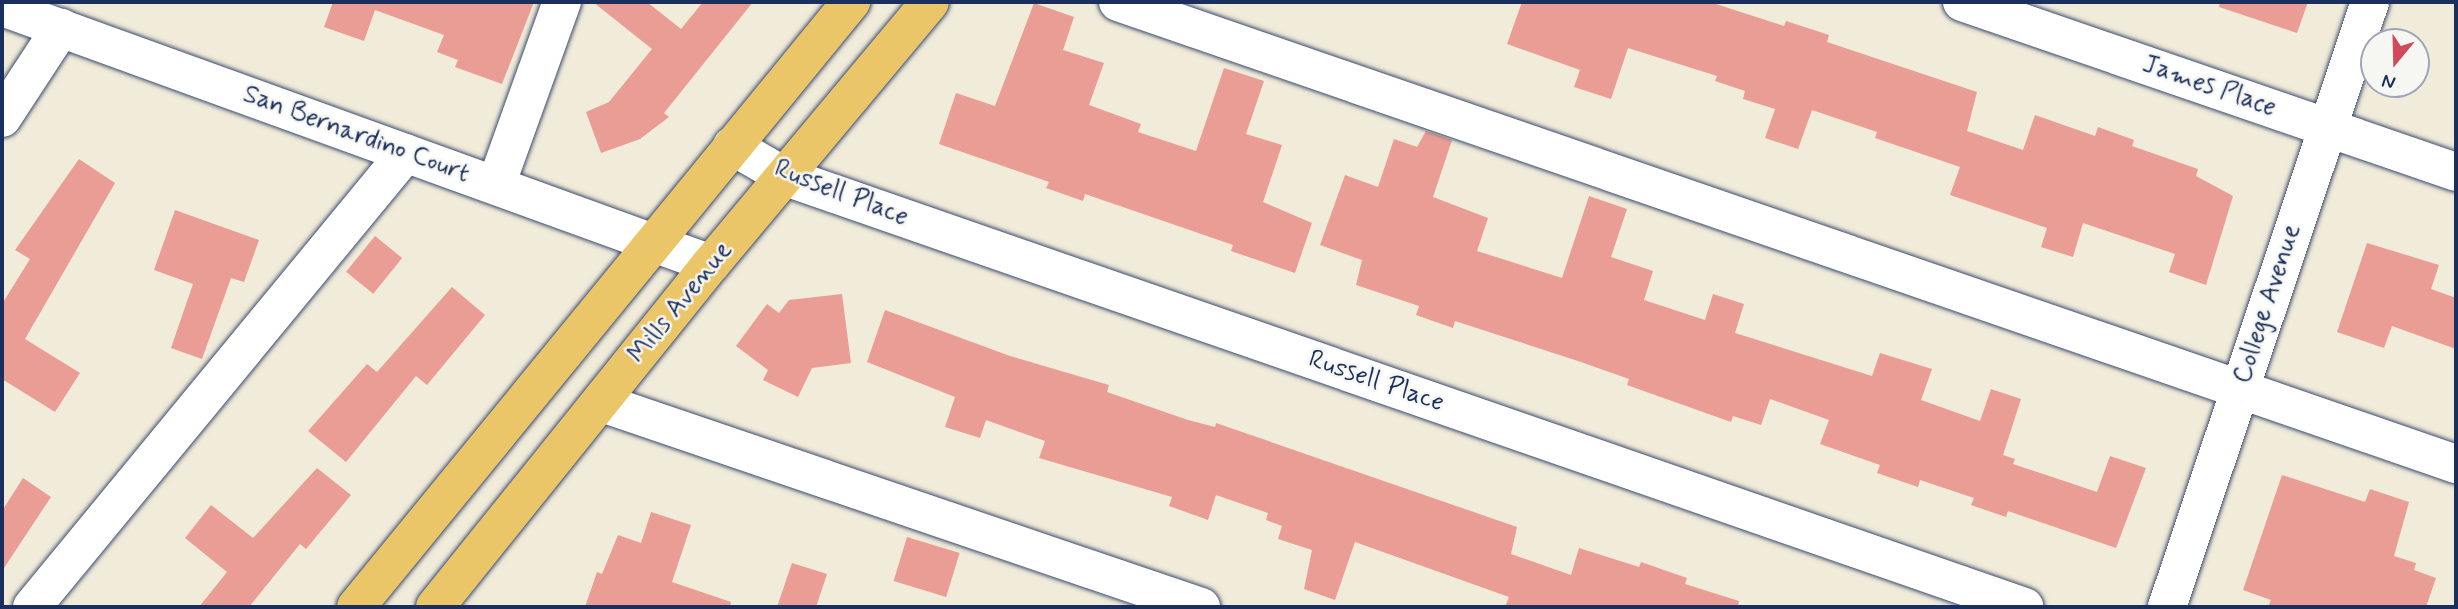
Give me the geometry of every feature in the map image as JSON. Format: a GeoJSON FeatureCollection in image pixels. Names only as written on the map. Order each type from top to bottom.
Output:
{"type":"FeatureCollection","features":[{"type":"Feature","properties":{"kind":"main road"},"geometry":{"type":"LineString","coordinates":[[356,607],[850,2]]}},
{"type":"Feature","properties":{"kind":"main road","name":"Mills Avenue"},"geometry":{"type":"LineString","coordinates":[[435,607],[711,264],[930,2]]}},
{"type":"Feature","properties":{"kind":"street"},"geometry":{"type":"LineString","coordinates":[[496,185],[562,2]]}},
{"type":"Feature","properties":{"kind":"street"},"geometry":{"type":"LineString","coordinates":[[1118,2],[2456,464]]}},
{"type":"Feature","properties":{"kind":"street","name":"James Place"},"geometry":{"type":"LineString","coordinates":[[1962,2],[2456,172]]}},
{"type":"Feature","properties":{"kind":"street","name":"College Avenue"},"geometry":{"type":"LineString","coordinates":[[2167,607],[2370,2]]}},
{"type":"Feature","properties":{"kind":"street","name":"San Bernardino Court"},"geometry":{"type":"LineString","coordinates":[[2,7],[711,264]]}},
{"type":"Feature","properties":{"kind":"street"},"geometry":{"type":"LineString","coordinates":[[2,118],[61,28]]}},
{"type":"Feature","properties":{"kind":"street","name":"Russell Place"},"geometry":{"type":"LineString","coordinates":[[732,146],[786,177],[2024,607]]}},
{"type":"Feature","properties":{"kind":"street"},"geometry":{"type":"LineString","coordinates":[[32,607],[406,153]]}},
{"type":"Feature","properties":{"kind":"street"},"geometry":{"type":"LineString","coordinates":[[602,402],[1201,607]]}},
{"type":"Feature","properties":{"kind":"building"},"geometry":{"type":"Polygon","coordinates":[[[333,2],[534,2],[502,84],[455,67],[458,60],[437,52],[444,35],[375,10],[364,41],[324,27],[333,2]]]}},
{"type":"Feature","properties":{"kind":"building"},"geometry":{"type":"Polygon","coordinates":[[[593,2],[647,2],[681,29],[703,2],[753,2],[664,113],[669,117],[640,139],[601,153],[586,112],[609,102],[652,49],[593,2]]]}},
{"type":"Feature","properties":{"kind":"building"},"geometry":{"type":"Polygon","coordinates":[[[1522,2],[1710,2],[1784,26],[1786,21],[1829,35],[1827,42],[1977,92],[1967,131],[2023,150],[2035,115],[2095,136],[2098,127],[2134,140],[2132,146],[2198,169],[2196,176],[2233,196],[2206,285],[2169,272],[2175,254],[2083,223],[2073,257],[2041,247],[2047,228],[1950,195],[1960,167],[1875,138],[1877,132],[1812,110],[1798,149],[1765,138],[1775,109],[1743,99],[1745,91],[1715,81],[1717,76],[1628,48],[1611,99],[1574,87],[1580,70],[1507,44],[1522,2]]]}},
{"type":"Feature","properties":{"kind":"building"},"geometry":{"type":"Polygon","coordinates":[[[2220,2],[2308,2],[2297,33],[2219,7],[2220,2]]]}},
{"type":"Feature","properties":{"kind":"building"},"geometry":{"type":"Polygon","coordinates":[[[1034,3],[1074,17],[1063,50],[1104,63],[1089,105],[1141,124],[1138,132],[1196,151],[1224,68],[1264,81],[1246,134],[1282,145],[1263,202],[1312,223],[1295,273],[1231,251],[1233,245],[1085,194],[1083,201],[1046,188],[1049,182],[939,144],[956,93],[995,106],[1034,3]]]}},
{"type":"Feature","properties":{"kind":"building"},"geometry":{"type":"Polygon","coordinates":[[[1426,131],[1452,140],[1433,197],[1488,218],[1477,251],[1562,278],[1589,196],[1627,209],[1611,257],[1653,271],[1644,300],[1705,320],[1713,294],[1744,304],[1735,333],[1872,376],[1880,353],[1932,369],[1921,400],[1980,421],[1991,389],[2021,399],[2003,455],[2015,459],[2013,464],[2097,492],[2110,456],[2146,468],[2116,548],[2008,511],[2006,517],[1971,505],[1974,498],[1920,480],[1918,487],[1877,473],[1880,465],[1820,444],[1829,420],[1770,399],[1761,425],[1733,416],[1731,422],[1627,385],[1629,379],[1578,361],[1455,321],[1453,328],[1416,315],[1419,306],[1356,285],[1362,260],[1320,245],[1345,175],[1378,187],[1394,139],[1417,147],[1426,131]]]}},
{"type":"Feature","properties":{"kind":"building"},"geometry":{"type":"Polygon","coordinates":[[[79,159],[115,183],[25,339],[80,373],[55,412],[2,379],[2,304],[30,259],[15,250],[79,159]]]}},
{"type":"Feature","properties":{"kind":"building"},"geometry":{"type":"Polygon","coordinates":[[[175,210],[259,240],[244,282],[231,278],[202,359],[171,348],[193,284],[154,270],[175,210]]]}},
{"type":"Feature","properties":{"kind":"building"},"geometry":{"type":"Polygon","coordinates":[[[375,236],[402,258],[373,294],[346,272],[375,236]]]}},
{"type":"Feature","properties":{"kind":"building"},"geometry":{"type":"Polygon","coordinates":[[[2367,243],[2439,265],[2431,289],[2456,298],[2456,349],[2392,326],[2384,348],[2337,332],[2367,243]]]}},
{"type":"Feature","properties":{"kind":"building"},"geometry":{"type":"Polygon","coordinates":[[[452,287],[485,315],[427,385],[416,376],[346,462],[308,431],[367,364],[377,372],[452,287]]]}},
{"type":"Feature","properties":{"kind":"building"},"geometry":{"type":"Polygon","coordinates":[[[842,294],[851,363],[812,368],[798,397],[763,380],[768,370],[736,346],[767,304],[779,313],[789,300],[842,294]]]}},
{"type":"Feature","properties":{"kind":"building"},"geometry":{"type":"Polygon","coordinates":[[[885,310],[1010,356],[1109,385],[1107,392],[1188,420],[1215,427],[1216,423],[1517,527],[1511,554],[1571,575],[1579,548],[1639,567],[1641,562],[1687,578],[1685,584],[1739,601],[1738,607],[1505,607],[1509,597],[1355,542],[1335,600],[1304,589],[1312,550],[1278,539],[1282,526],[1266,520],[1268,513],[1216,495],[1208,520],[1169,506],[1172,497],[1039,458],[1045,441],[986,420],[980,438],[945,427],[955,397],[867,362],[885,310]]]}},
{"type":"Feature","properties":{"kind":"building"},"geometry":{"type":"Polygon","coordinates":[[[317,468],[351,495],[306,549],[300,544],[249,607],[199,607],[227,572],[185,538],[211,505],[253,538],[317,468]]]}},
{"type":"Feature","properties":{"kind":"building"},"geometry":{"type":"Polygon","coordinates":[[[2282,475],[2365,502],[2370,489],[2409,502],[2394,556],[2416,563],[2414,570],[2436,578],[2426,607],[2268,607],[2271,600],[2243,590],[2282,475]]]}},
{"type":"Feature","properties":{"kind":"building"},"geometry":{"type":"Polygon","coordinates":[[[23,478],[51,497],[2,571],[2,511],[23,478]]]}},
{"type":"Feature","properties":{"kind":"building"},"geometry":{"type":"Polygon","coordinates":[[[651,512],[691,525],[672,582],[731,602],[730,607],[585,607],[597,572],[602,574],[618,535],[641,543],[651,512]]]}},
{"type":"Feature","properties":{"kind":"building"},"geometry":{"type":"Polygon","coordinates":[[[907,537],[960,553],[946,597],[894,581],[907,537]]]}},
{"type":"Feature","properties":{"kind":"building"},"geometry":{"type":"Polygon","coordinates":[[[792,563],[827,574],[816,607],[777,607],[792,563]]]}}]}
